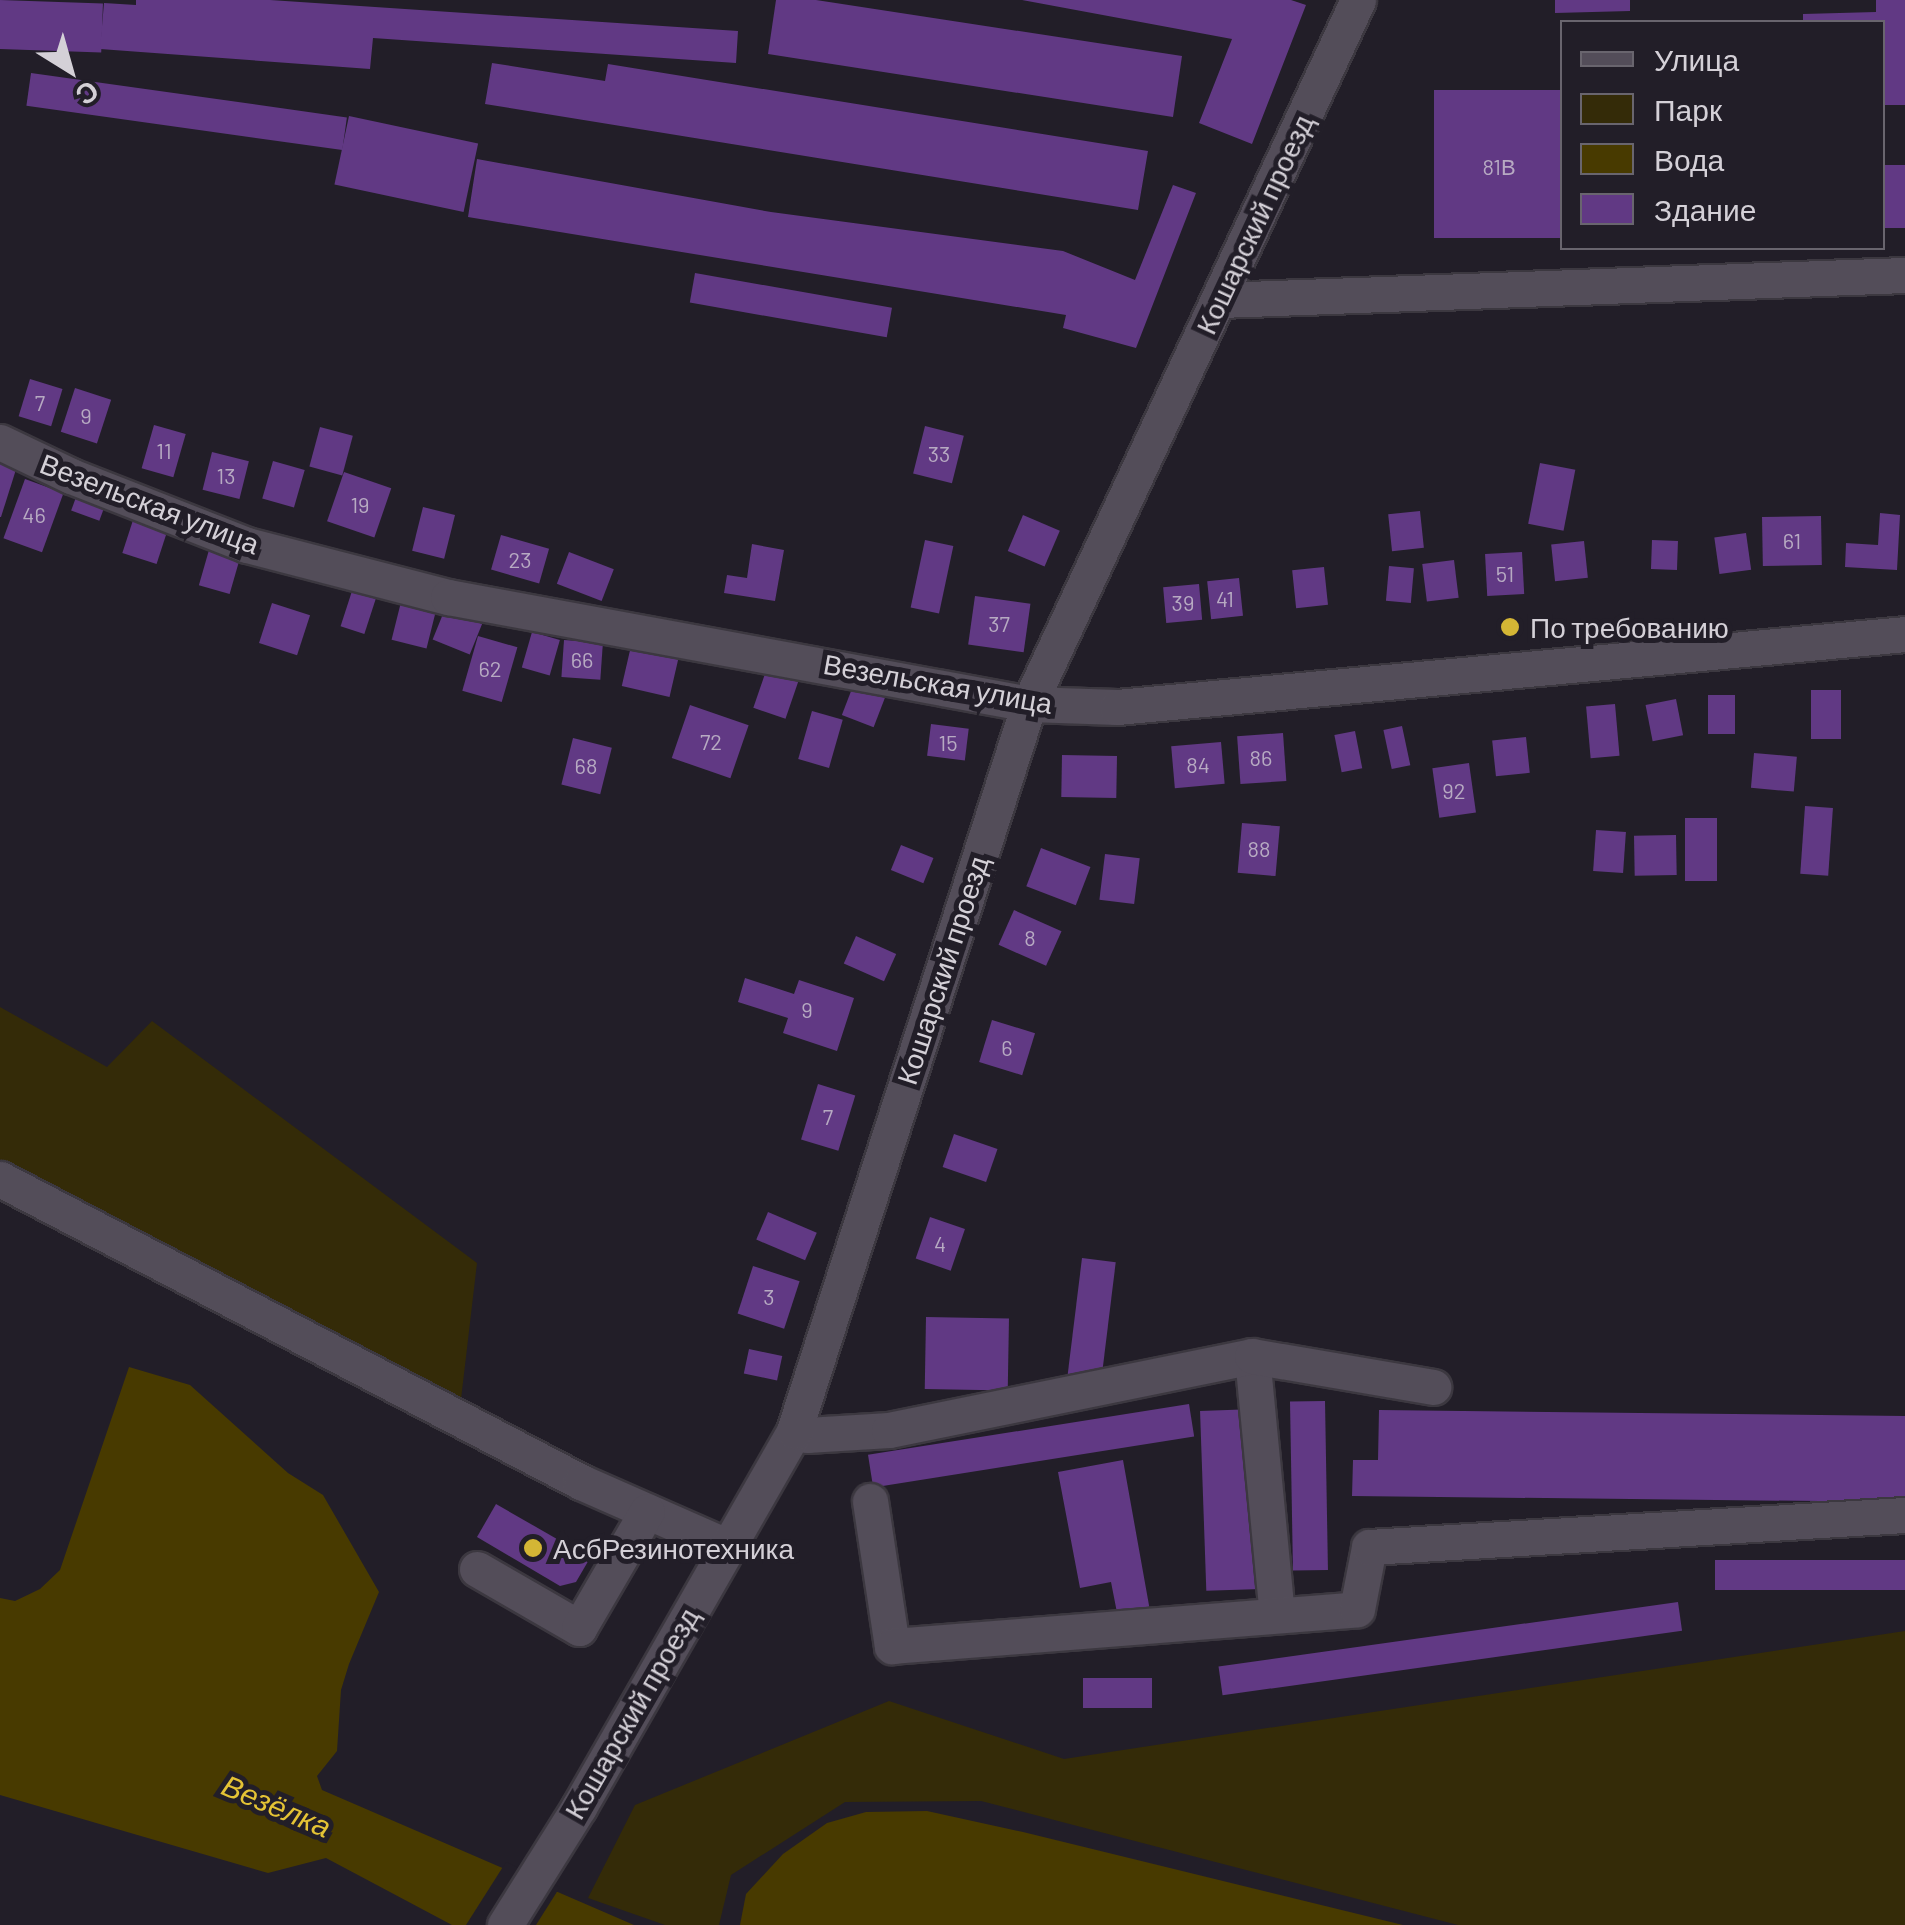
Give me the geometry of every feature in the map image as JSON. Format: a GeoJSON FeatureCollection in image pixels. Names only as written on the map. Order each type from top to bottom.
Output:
{"type":"FeatureCollection","features":[{"type":"Feature","properties":{"kind":"street","name":"Кошарский проезд"},"geometry":{"type":"LineString","coordinates":[[505,1925],[579,1807],[794,1431],[1029,704],[1358,0]]}},
{"type":"Feature","properties":{"kind":"street"},"geometry":{"type":"LineString","coordinates":[[1220,300],[1905,275]]}},
{"type":"Feature","properties":{"kind":"street","name":"Везельская улица"},"geometry":{"type":"LineString","coordinates":[[0,442],[72,476],[247,544],[448,597],[1029,704],[1117,707],[1905,634]]}},
{"type":"Feature","properties":{"kind":"street"},"geometry":{"type":"LineString","coordinates":[[0,1179],[580,1482],[726,1546]]}},
{"type":"Feature","properties":{"kind":"street"},"geometry":{"type":"LineString","coordinates":[[1252,1356],[1277,1615]]}},
{"type":"Feature","properties":{"kind":"street"},"geometry":{"type":"LineString","coordinates":[[794,1431],[806,1434],[889,1430],[1252,1356],[1433,1387]]}},
{"type":"Feature","properties":{"kind":"street"},"geometry":{"type":"LineString","coordinates":[[870,1501],[892,1646],[1357,1609],[1369,1547],[1905,1515]]}},
{"type":"Feature","properties":{"kind":"street"},"geometry":{"type":"LineString","coordinates":[[477,1568],[579,1628],[648,1511]]}},
{"type":"Feature","properties":{"kind":"green space"},"geometry":{"type":"Polygon","coordinates":[[[0,1007],[107,1067],[152,1021],[477,1263],[460,1408],[0,1170],[0,1007]]]}},
{"type":"Feature","properties":{"kind":"green space"},"geometry":{"type":"Polygon","coordinates":[[[1905,1631],[1905,1925],[1458,1925],[981,1801],[845,1802],[731,1875],[719,1925],[665,1925],[588,1898],[635,1805],[889,1701],[1064,1759],[1905,1631]]]}},
{"type":"Feature","properties":{"kind":"water","name":"Везёлка"},"geometry":{"type":"Polygon","coordinates":[[[129,1367],[190,1385],[288,1473],[323,1495],[379,1592],[341,1690],[337,1751],[317,1776],[322,1790],[634,1925],[452,1925],[326,1858],[268,1873],[0,1795],[0,1598],[15,1601],[40,1589],[60,1570],[129,1367]]]}},
{"type":"Feature","properties":{"kind":"water"},"geometry":{"type":"Polygon","coordinates":[[[927,1811],[1403,1925],[740,1925],[746,1894],[783,1854],[827,1823],[866,1812],[927,1811]]]}},
{"type":"Feature","properties":{"kind":"pier"},"geometry":{"type":"Polygon","coordinates":[[[506,1862],[560,1887],[536,1925],[466,1925],[506,1862]]]}},
{"type":"Feature","properties":{"kind":"building"},"geometry":{"type":"Polygon","coordinates":[[[0,0],[103,4],[101,53],[0,49],[0,0]]]}},
{"type":"Feature","properties":{"kind":"building"},"geometry":{"type":"Polygon","coordinates":[[[136,0],[270,0],[738,31],[736,63],[373,38],[370,69],[100,49],[104,3],[136,5],[136,0]]]}},
{"type":"Feature","properties":{"kind":"building"},"geometry":{"type":"Polygon","coordinates":[[[776,0],[816,0],[1182,56],[1173,117],[768,54],[776,0]]]}},
{"type":"Feature","properties":{"kind":"building"},"geometry":{"type":"Polygon","coordinates":[[[1022,0],[1291,0],[1306,5],[1252,144],[1199,123],[1232,39],[1022,0]]]}},
{"type":"Feature","properties":{"kind":"building"},"geometry":{"type":"Polygon","coordinates":[[[1555,0],[1630,0],[1630,11],[1555,13],[1555,0]]]}},
{"type":"Feature","properties":{"kind":"building"},"geometry":{"type":"Polygon","coordinates":[[[1876,0],[1905,0],[1905,105],[1885,105],[1885,20],[1803,20],[1803,14],[1876,12],[1876,0]]]}},
{"type":"Feature","properties":{"kind":"building"},"geometry":{"type":"Polygon","coordinates":[[[492,63],[605,81],[608,64],[1148,151],[1138,210],[485,104],[492,63]]]}},
{"type":"Feature","properties":{"kind":"building"},"geometry":{"type":"Polygon","coordinates":[[[31,73],[347,117],[342,150],[26,106],[31,73]]]}},
{"type":"Feature","properties":{"kind":"building"},"geometry":{"type":"Polygon","coordinates":[[[1434,90],[1560,90],[1560,238],[1434,238],[1434,90]]]}},
{"type":"Feature","properties":{"kind":"building"},"geometry":{"type":"Polygon","coordinates":[[[349,116],[478,143],[464,212],[334,184],[349,116]]]}},
{"type":"Feature","properties":{"kind":"building"},"geometry":{"type":"Polygon","coordinates":[[[477,159],[771,212],[1063,251],[1135,280],[1173,185],[1196,193],[1136,348],[1063,328],[1066,315],[468,217],[477,159]]]}},
{"type":"Feature","properties":{"kind":"building"},"geometry":{"type":"Polygon","coordinates":[[[1885,165],[1905,165],[1905,228],[1885,228],[1885,165]]]}},
{"type":"Feature","properties":{"kind":"building"},"geometry":{"type":"Polygon","coordinates":[[[695,273],[892,308],[887,337],[690,303],[695,273]]]}},
{"type":"Feature","properties":{"kind":"building"},"geometry":{"type":"Polygon","coordinates":[[[30,379],[63,389],[51,426],[19,416],[30,379]]]}},
{"type":"Feature","properties":{"kind":"building"},"geometry":{"type":"Polygon","coordinates":[[[75,388],[111,400],[97,443],[61,432],[75,388]]]}},
{"type":"Feature","properties":{"kind":"building"},"geometry":{"type":"Polygon","coordinates":[[[154,425],[186,434],[173,477],[142,468],[154,425]]]}},
{"type":"Feature","properties":{"kind":"building"},"geometry":{"type":"Polygon","coordinates":[[[925,426],[964,436],[952,483],[913,474],[925,426]]]}},
{"type":"Feature","properties":{"kind":"building"},"geometry":{"type":"Polygon","coordinates":[[[320,427],[353,436],[342,475],[309,467],[320,427]]]}},
{"type":"Feature","properties":{"kind":"building"},"geometry":{"type":"Polygon","coordinates":[[[212,452],[249,461],[239,499],[203,490],[212,452]]]}},
{"type":"Feature","properties":{"kind":"building"},"geometry":{"type":"Polygon","coordinates":[[[0,454],[19,460],[1,517],[0,517],[0,454]]]}},
{"type":"Feature","properties":{"kind":"building"},"geometry":{"type":"Polygon","coordinates":[[[273,461],[305,470],[294,508],[262,498],[273,461]]]}},
{"type":"Feature","properties":{"kind":"building"},"geometry":{"type":"Polygon","coordinates":[[[1540,463],[1575,470],[1564,531],[1528,524],[1540,463]]]}},
{"type":"Feature","properties":{"kind":"building"},"geometry":{"type":"Polygon","coordinates":[[[344,472],[391,488],[374,537],[327,521],[344,472]]]}},
{"type":"Feature","properties":{"kind":"building"},"geometry":{"type":"Polygon","coordinates":[[[25,479],[64,493],[42,552],[3,538],[25,479]]]}},
{"type":"Feature","properties":{"kind":"building"},"geometry":{"type":"Polygon","coordinates":[[[79,489],[107,499],[99,521],[71,511],[79,489]]]}},
{"type":"Feature","properties":{"kind":"building"},"geometry":{"type":"Polygon","coordinates":[[[423,507],[455,515],[444,559],[412,551],[423,507]]]}},
{"type":"Feature","properties":{"kind":"building"},"geometry":{"type":"Polygon","coordinates":[[[1420,511],[1424,548],[1392,551],[1388,514],[1420,511]]]}},
{"type":"Feature","properties":{"kind":"building"},"geometry":{"type":"Polygon","coordinates":[[[1880,513],[1900,515],[1897,570],[1845,567],[1846,543],[1878,545],[1880,513]]]}},
{"type":"Feature","properties":{"kind":"building"},"geometry":{"type":"Polygon","coordinates":[[[135,514],[169,525],[157,564],[122,553],[135,514]]]}},
{"type":"Feature","properties":{"kind":"building"},"geometry":{"type":"Polygon","coordinates":[[[1023,515],[1060,531],[1045,567],[1008,551],[1023,515]]]}},
{"type":"Feature","properties":{"kind":"building"},"geometry":{"type":"Polygon","coordinates":[[[1821,516],[1822,565],[1763,566],[1762,517],[1821,516]]]}},
{"type":"Feature","properties":{"kind":"building"},"geometry":{"type":"Polygon","coordinates":[[[1746,533],[1751,570],[1719,574],[1714,537],[1746,533]]]}},
{"type":"Feature","properties":{"kind":"building"},"geometry":{"type":"Polygon","coordinates":[[[501,535],[549,549],[539,583],[491,570],[501,535]]]}},
{"type":"Feature","properties":{"kind":"building"},"geometry":{"type":"Polygon","coordinates":[[[925,540],[953,546],[939,614],[911,607],[925,540]]]}},
{"type":"Feature","properties":{"kind":"building"},"geometry":{"type":"Polygon","coordinates":[[[1652,540],[1678,541],[1677,570],[1651,569],[1652,540]]]}},
{"type":"Feature","properties":{"kind":"building"},"geometry":{"type":"Polygon","coordinates":[[[1584,541],[1588,578],[1555,581],[1551,544],[1584,541]]]}},
{"type":"Feature","properties":{"kind":"building"},"geometry":{"type":"Polygon","coordinates":[[[211,543],[242,552],[230,594],[199,585],[211,543]]]}},
{"type":"Feature","properties":{"kind":"building"},"geometry":{"type":"Polygon","coordinates":[[[752,544],[784,550],[775,601],[724,593],[727,575],[747,578],[752,544]]]}},
{"type":"Feature","properties":{"kind":"building"},"geometry":{"type":"Polygon","coordinates":[[[569,552],[614,569],[602,601],[557,584],[569,552]]]}},
{"type":"Feature","properties":{"kind":"building"},"geometry":{"type":"Polygon","coordinates":[[[1522,552],[1524,594],[1487,596],[1485,554],[1522,552]]]}},
{"type":"Feature","properties":{"kind":"building"},"geometry":{"type":"Polygon","coordinates":[[[1454,560],[1459,598],[1427,602],[1422,564],[1454,560]]]}},
{"type":"Feature","properties":{"kind":"building"},"geometry":{"type":"Polygon","coordinates":[[[1389,566],[1414,568],[1411,603],[1386,601],[1389,566]]]}},
{"type":"Feature","properties":{"kind":"building"},"geometry":{"type":"Polygon","coordinates":[[[1324,567],[1328,605],[1296,608],[1292,570],[1324,567]]]}},
{"type":"Feature","properties":{"kind":"building"},"geometry":{"type":"Polygon","coordinates":[[[1239,578],[1243,616],[1211,619],[1207,581],[1239,578]]]}},
{"type":"Feature","properties":{"kind":"building"},"geometry":{"type":"Polygon","coordinates":[[[1199,584],[1202,620],[1166,623],[1163,587],[1199,584]]]}},
{"type":"Feature","properties":{"kind":"building"},"geometry":{"type":"Polygon","coordinates":[[[352,591],[376,599],[364,634],[341,626],[352,591]]]}},
{"type":"Feature","properties":{"kind":"building"},"geometry":{"type":"Polygon","coordinates":[[[975,596],[1030,604],[1024,652],[968,645],[975,596]]]}},
{"type":"Feature","properties":{"kind":"building"},"geometry":{"type":"Polygon","coordinates":[[[401,602],[436,611],[426,649],[392,640],[401,602]]]}},
{"type":"Feature","properties":{"kind":"building"},"geometry":{"type":"Polygon","coordinates":[[[272,603],[310,615],[297,655],[259,643],[272,603]]]}},
{"type":"Feature","properties":{"kind":"building"},"geometry":{"type":"Polygon","coordinates":[[[445,609],[482,624],[470,655],[433,640],[445,609]]]}},
{"type":"Feature","properties":{"kind":"building"},"geometry":{"type":"Polygon","coordinates":[[[532,632],[560,640],[550,676],[522,668],[532,632]]]}},
{"type":"Feature","properties":{"kind":"building"},"geometry":{"type":"Polygon","coordinates":[[[478,636],[517,647],[502,702],[462,691],[478,636]]]}},
{"type":"Feature","properties":{"kind":"building"},"geometry":{"type":"Polygon","coordinates":[[[564,640],[603,643],[600,680],[561,677],[564,640]]]}},
{"type":"Feature","properties":{"kind":"building"},"geometry":{"type":"Polygon","coordinates":[[[631,646],[679,657],[670,697],[622,686],[631,646]]]}},
{"type":"Feature","properties":{"kind":"building"},"geometry":{"type":"Polygon","coordinates":[[[767,668],[799,679],[785,719],[753,708],[767,668]]]}},
{"type":"Feature","properties":{"kind":"building"},"geometry":{"type":"Polygon","coordinates":[[[858,673],[890,685],[874,727],[842,715],[858,673]]]}},
{"type":"Feature","properties":{"kind":"building"},"geometry":{"type":"Polygon","coordinates":[[[1811,690],[1841,690],[1841,739],[1811,739],[1811,690]]]}},
{"type":"Feature","properties":{"kind":"building"},"geometry":{"type":"Polygon","coordinates":[[[1708,695],[1735,695],[1735,734],[1708,734],[1708,695]]]}},
{"type":"Feature","properties":{"kind":"building"},"geometry":{"type":"Polygon","coordinates":[[[1676,699],[1683,735],[1653,741],[1646,705],[1676,699]]]}},
{"type":"Feature","properties":{"kind":"building"},"geometry":{"type":"Polygon","coordinates":[[[1615,704],[1620,756],[1591,758],[1586,707],[1615,704]]]}},
{"type":"Feature","properties":{"kind":"building"},"geometry":{"type":"Polygon","coordinates":[[[690,705],[749,725],[730,778],[672,758],[690,705]]]}},
{"type":"Feature","properties":{"kind":"building"},"geometry":{"type":"Polygon","coordinates":[[[812,711],[843,720],[829,768],[798,759],[812,711]]]}},
{"type":"Feature","properties":{"kind":"building"},"geometry":{"type":"Polygon","coordinates":[[[931,724],[969,729],[965,760],[927,756],[931,724]]]}},
{"type":"Feature","properties":{"kind":"building"},"geometry":{"type":"Polygon","coordinates":[[[1402,726],[1410,765],[1392,769],[1383,730],[1402,726]]]}},
{"type":"Feature","properties":{"kind":"building"},"geometry":{"type":"Polygon","coordinates":[[[1355,731],[1362,768],[1342,772],[1334,735],[1355,731]]]}},
{"type":"Feature","properties":{"kind":"building"},"geometry":{"type":"Polygon","coordinates":[[[1283,733],[1286,781],[1240,784],[1237,736],[1283,733]]]}},
{"type":"Feature","properties":{"kind":"building"},"geometry":{"type":"Polygon","coordinates":[[[1526,737],[1530,773],[1496,776],[1492,741],[1526,737]]]}},
{"type":"Feature","properties":{"kind":"building"},"geometry":{"type":"Polygon","coordinates":[[[573,738],[612,748],[600,794],[561,785],[573,738]]]}},
{"type":"Feature","properties":{"kind":"building"},"geometry":{"type":"Polygon","coordinates":[[[1221,742],[1225,784],[1175,788],[1171,746],[1221,742]]]}},
{"type":"Feature","properties":{"kind":"building"},"geometry":{"type":"Polygon","coordinates":[[[1754,753],[1797,757],[1794,792],[1751,788],[1754,753]]]}},
{"type":"Feature","properties":{"kind":"building"},"geometry":{"type":"Polygon","coordinates":[[[1062,755],[1117,756],[1116,798],[1061,797],[1062,755]]]}},
{"type":"Feature","properties":{"kind":"building"},"geometry":{"type":"Polygon","coordinates":[[[1469,763],[1476,813],[1439,818],[1432,768],[1469,763]]]}},
{"type":"Feature","properties":{"kind":"building"},"geometry":{"type":"Polygon","coordinates":[[[1805,806],[1833,808],[1828,876],[1800,874],[1805,806]]]}},
{"type":"Feature","properties":{"kind":"building"},"geometry":{"type":"Polygon","coordinates":[[[1685,818],[1717,818],[1717,881],[1685,881],[1685,818]]]}},
{"type":"Feature","properties":{"kind":"building"},"geometry":{"type":"Polygon","coordinates":[[[1242,823],[1280,826],[1275,876],[1238,873],[1242,823]]]}},
{"type":"Feature","properties":{"kind":"building"},"geometry":{"type":"Polygon","coordinates":[[[1596,830],[1626,832],[1623,873],[1593,871],[1596,830]]]}},
{"type":"Feature","properties":{"kind":"building"},"geometry":{"type":"Polygon","coordinates":[[[1676,835],[1677,875],[1635,876],[1634,836],[1676,835]]]}},
{"type":"Feature","properties":{"kind":"building"},"geometry":{"type":"Polygon","coordinates":[[[901,845],[933,858],[923,883],[891,870],[901,845]]]}},
{"type":"Feature","properties":{"kind":"building"},"geometry":{"type":"Polygon","coordinates":[[[1041,848],[1090,867],[1076,905],[1026,886],[1041,848]]]}},
{"type":"Feature","properties":{"kind":"building"},"geometry":{"type":"Polygon","coordinates":[[[1105,854],[1140,858],[1134,904],[1099,900],[1105,854]]]}},
{"type":"Feature","properties":{"kind":"building"},"geometry":{"type":"Polygon","coordinates":[[[1014,910],[1062,931],[1046,966],[999,945],[1014,910]]]}},
{"type":"Feature","properties":{"kind":"building"},"geometry":{"type":"Polygon","coordinates":[[[856,936],[896,954],[884,981],[844,963],[856,936]]]}},
{"type":"Feature","properties":{"kind":"building"},"geometry":{"type":"Polygon","coordinates":[[[745,978],[794,994],[799,980],[854,998],[837,1051],[783,1033],[788,1018],[738,1002],[745,978]]]}},
{"type":"Feature","properties":{"kind":"building"},"geometry":{"type":"Polygon","coordinates":[[[992,1020],[1035,1033],[1022,1075],[979,1062],[992,1020]]]}},
{"type":"Feature","properties":{"kind":"building"},"geometry":{"type":"Polygon","coordinates":[[[818,1084],[855,1095],[838,1151],[801,1139],[818,1084]]]}},
{"type":"Feature","properties":{"kind":"building"},"geometry":{"type":"Polygon","coordinates":[[[954,1134],[997,1149],[986,1182],[943,1167],[954,1134]]]}},
{"type":"Feature","properties":{"kind":"building"},"geometry":{"type":"Polygon","coordinates":[[[768,1212],[817,1233],[805,1260],[756,1240],[768,1212]]]}},
{"type":"Feature","properties":{"kind":"building"},"geometry":{"type":"Polygon","coordinates":[[[930,1217],[965,1229],[951,1271],[916,1259],[930,1217]]]}},
{"type":"Feature","properties":{"kind":"building"},"geometry":{"type":"Polygon","coordinates":[[[1082,1258],[1116,1262],[1101,1383],[1067,1379],[1082,1258]]]}},
{"type":"Feature","properties":{"kind":"building"},"geometry":{"type":"Polygon","coordinates":[[[753,1266],[800,1281],[784,1329],[738,1314],[753,1266]]]}},
{"type":"Feature","properties":{"kind":"building"},"geometry":{"type":"Polygon","coordinates":[[[926,1317],[1009,1318],[1008,1390],[925,1389],[926,1317]]]}},
{"type":"Feature","properties":{"kind":"building"},"geometry":{"type":"Polygon","coordinates":[[[749,1349],[782,1356],[777,1381],[744,1373],[749,1349]]]}},
{"type":"Feature","properties":{"kind":"building"},"geometry":{"type":"Polygon","coordinates":[[[1325,1401],[1328,1570],[1293,1571],[1290,1402],[1325,1401]]]}},
{"type":"Feature","properties":{"kind":"building"},"geometry":{"type":"Polygon","coordinates":[[[1189,1404],[1194,1437],[873,1487],[868,1455],[1189,1404]]]}},
{"type":"Feature","properties":{"kind":"building"},"geometry":{"type":"Polygon","coordinates":[[[1255,1409],[1261,1589],[1206,1591],[1200,1411],[1255,1409]]]}},
{"type":"Feature","properties":{"kind":"building"},"geometry":{"type":"Polygon","coordinates":[[[1379,1410],[1905,1416],[1905,1502],[1352,1496],[1353,1460],[1378,1460],[1379,1410]]]}},
{"type":"Feature","properties":{"kind":"building"},"geometry":{"type":"Polygon","coordinates":[[[1123,1460],[1152,1622],[1120,1628],[1111,1582],[1080,1588],[1058,1472],[1123,1460]]]}},
{"type":"Feature","properties":{"kind":"building","name":"АсбРезинотехника"},"geometry":{"type":"Polygon","coordinates":[[[496,1504],[590,1558],[576,1582],[560,1586],[477,1537],[496,1504]]]}},
{"type":"Feature","properties":{"kind":"building"},"geometry":{"type":"Polygon","coordinates":[[[1715,1560],[1905,1560],[1905,1590],[1715,1590],[1715,1560]]]}},
{"type":"Feature","properties":{"kind":"building"},"geometry":{"type":"Polygon","coordinates":[[[1678,1602],[1682,1631],[1223,1695],[1219,1667],[1678,1602]]]}},
{"type":"Feature","properties":{"kind":"building"},"geometry":{"type":"Polygon","coordinates":[[[1083,1678],[1152,1678],[1152,1708],[1083,1708],[1083,1678]]]}},
{"type":"Feature","properties":{"kind":"place","name":"По требованию"},"geometry":{"type":"Point","coordinates":[1510,627]}},
{"type":"Feature","properties":{"kind":"place","name":"АсбРезинотехника"},"geometry":{"type":"Point","coordinates":[533,1548]}}]}
